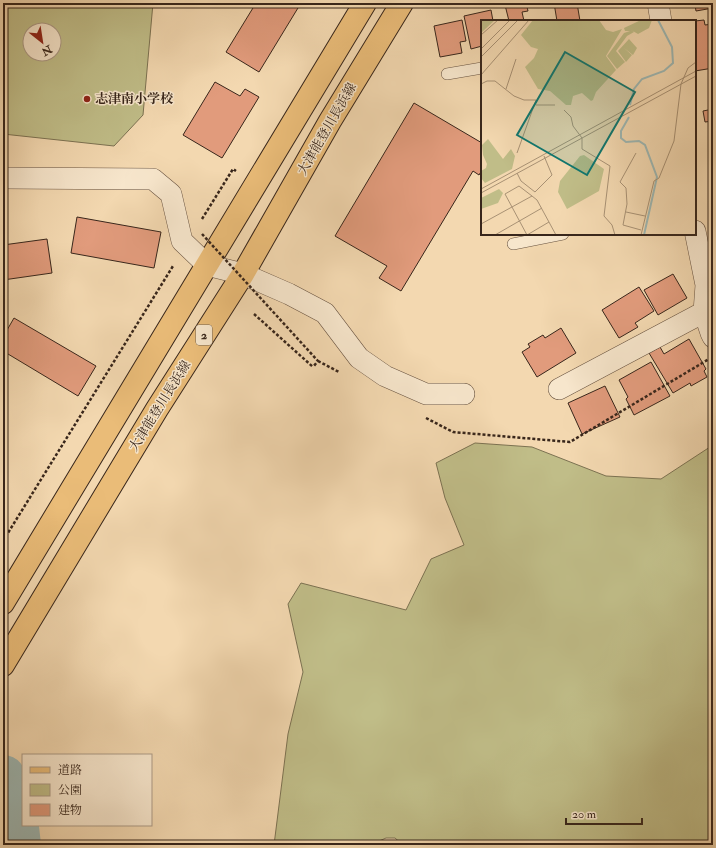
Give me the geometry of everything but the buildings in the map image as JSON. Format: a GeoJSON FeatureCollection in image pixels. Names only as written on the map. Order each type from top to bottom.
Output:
{"type":"FeatureCollection","features":[{"type":"Feature","properties":{"kind":"main road"},"geometry":{"type":"LineString","coordinates":[[3,603],[365,3]]}},
{"type":"Feature","properties":{"kind":"main road","name":"大津能登川長浜線"},"geometry":{"type":"LineString","coordinates":[[3,665],[157,410],[243,274],[330,121],[402,3]]}},
{"type":"Feature","properties":{"kind":"street"},"geometry":{"type":"LineString","coordinates":[[658,3],[661,20]]}},
{"type":"Feature","properties":{"kind":"street"},"geometry":{"type":"LineString","coordinates":[[3,178],[153,179],[171,194],[182,241],[207,266],[243,274],[289,294],[325,313],[359,358],[385,376],[426,394],[464,394]]}},
{"type":"Feature","properties":{"kind":"street"},"geometry":{"type":"LineString","coordinates":[[696,235],[706,285],[704,312],[713,337]]}},
{"type":"Feature","properties":{"kind":"street"},"geometry":{"type":"LineString","coordinates":[[559,390],[704,312]]}},
{"type":"Feature","properties":{"kind":"lane"},"geometry":{"type":"LineString","coordinates":[[447,74],[481,68]]}},
{"type":"Feature","properties":{"kind":"lane"},"geometry":{"type":"LineString","coordinates":[[513,244],[558,235]]}},
{"type":"Feature","properties":{"kind":"path"},"geometry":{"type":"LineString","coordinates":[[200,223],[233,169]]}},
{"type":"Feature","properties":{"kind":"path"},"geometry":{"type":"LineString","coordinates":[[202,234],[318,361],[345,376]]}},
{"type":"Feature","properties":{"kind":"path"},"geometry":{"type":"LineString","coordinates":[[3,541],[174,263]]}},
{"type":"Feature","properties":{"kind":"path"},"geometry":{"type":"LineString","coordinates":[[254,314],[312,367],[318,361]]}},
{"type":"Feature","properties":{"kind":"path"},"geometry":{"type":"LineString","coordinates":[[419,414],[453,432],[570,442],[713,357]]}},
{"type":"Feature","properties":{"kind":"green space","name":"志津南小学校"},"geometry":{"type":"Polygon","coordinates":[[[3,3],[153,3],[143,115],[114,146],[3,134],[3,3]]]}},
{"type":"Feature","properties":{"kind":"green space"},"geometry":{"type":"Polygon","coordinates":[[[475,443],[532,447],[606,476],[661,479],[713,445],[713,845],[403,845],[395,838],[386,838],[370,845],[274,845],[288,734],[303,672],[288,604],[301,583],[406,610],[431,559],[464,545],[445,498],[436,463],[475,443]]]}},
{"type":"Feature","properties":{"kind":"waterway"},"geometry":{"type":"LineString","coordinates":[[3,778],[14,810],[18,845]]}},
{"type":"Feature","properties":{"kind":"place","name":"志津南小学校"},"geometry":{"type":"Point","coordinates":[87,99]}}]}
